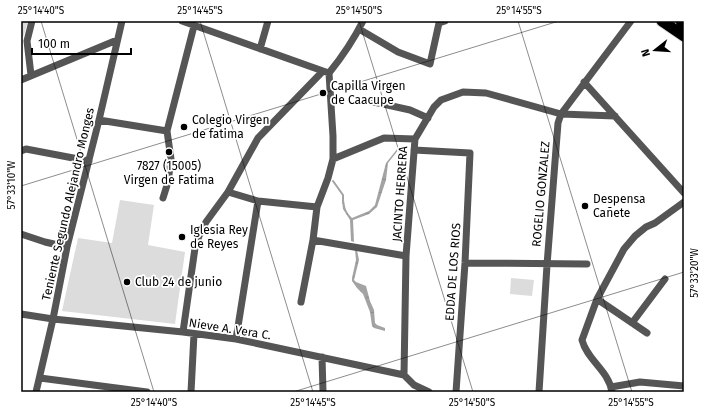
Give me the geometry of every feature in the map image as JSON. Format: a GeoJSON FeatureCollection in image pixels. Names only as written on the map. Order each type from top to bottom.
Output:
{"type":"FeatureCollection","features":[{"type":"Feature","properties":{"kind":"highway"},"geometry":{"type":"LineString","coordinates":[[662,21],[684,36]]}},
{"type":"Feature","properties":{"kind":"highway"},"geometry":{"type":"LineString","coordinates":[[680,21],[684,23]]}},
{"type":"Feature","properties":{"kind":"street"},"geometry":{"type":"LineString","coordinates":[[31,75],[27,41],[32,21]]}},
{"type":"Feature","properties":{"kind":"street","name":"Teniente Segundo Alejandro Monges"},"geometry":{"type":"LineString","coordinates":[[36,392],[53,319],[67,248],[122,21]]}},
{"type":"Feature","properties":{"kind":"street"},"geometry":{"type":"LineString","coordinates":[[182,21],[326,72]]}},
{"type":"Feature","properties":{"kind":"street"},"geometry":{"type":"LineString","coordinates":[[260,49],[268,21]]}},
{"type":"Feature","properties":{"kind":"street"},"geometry":{"type":"LineString","coordinates":[[183,332],[197,242],[206,222],[228,192],[258,138],[338,61],[363,21]]}},
{"type":"Feature","properties":{"kind":"street"},"geometry":{"type":"LineString","coordinates":[[359,29],[398,52],[430,64],[440,23],[445,21]]}},
{"type":"Feature","properties":{"kind":"street","name":"ROGELIO GONZALEZ"},"geometry":{"type":"LineString","coordinates":[[539,392],[558,123],[561,114],[631,21]]}},
{"type":"Feature","properties":{"kind":"street"},"geometry":{"type":"LineString","coordinates":[[163,198],[168,182],[172,158],[167,131],[194,26]]}},
{"type":"Feature","properties":{"kind":"street"},"geometry":{"type":"LineString","coordinates":[[21,80],[117,40]]}},
{"type":"Feature","properties":{"kind":"street"},"geometry":{"type":"LineString","coordinates":[[301,302],[313,240],[317,207],[328,178],[333,159],[333,136],[326,72]]}},
{"type":"Feature","properties":{"kind":"street"},"geometry":{"type":"LineString","coordinates":[[584,82],[684,193]]}},
{"type":"Feature","properties":{"kind":"street","name":"JACINTO HERRERA"},"geometry":{"type":"LineString","coordinates":[[404,375],[406,256],[415,139],[434,107],[441,100],[463,92],[486,92],[561,114],[615,116]]}},
{"type":"Feature","properties":{"kind":"street"},"geometry":{"type":"LineString","coordinates":[[374,102],[410,110],[428,118]]}},
{"type":"Feature","properties":{"kind":"street"},"geometry":{"type":"LineString","coordinates":[[99,120],[167,131]]}},
{"type":"Feature","properties":{"kind":"street"},"geometry":{"type":"LineString","coordinates":[[333,159],[384,138],[415,139]]}},
{"type":"Feature","properties":{"kind":"street"},"geometry":{"type":"LineString","coordinates":[[21,151],[26,149],[89,161]]}},
{"type":"Feature","properties":{"kind":"street","name":"EDDA DE LOS RIOS"},"geometry":{"type":"LineString","coordinates":[[414,150],[470,153],[465,263],[456,392]]}},
{"type":"Feature","properties":{"kind":"street"},"geometry":{"type":"LineString","coordinates":[[228,192],[258,201],[317,207]]}},
{"type":"Feature","properties":{"kind":"street"},"geometry":{"type":"LineString","coordinates":[[236,339],[258,201]]}},
{"type":"Feature","properties":{"kind":"street"},"geometry":{"type":"LineString","coordinates":[[684,202],[635,236],[624,249],[597,299],[582,340],[584,347],[608,379],[612,389],[639,382],[684,386]]}},
{"type":"Feature","properties":{"kind":"street"},"geometry":{"type":"LineString","coordinates":[[21,234],[67,248]]}},
{"type":"Feature","properties":{"kind":"street"},"geometry":{"type":"LineString","coordinates":[[313,240],[406,256]]}},
{"type":"Feature","properties":{"kind":"street"},"geometry":{"type":"LineString","coordinates":[[465,263],[547,265],[587,264]]}},
{"type":"Feature","properties":{"kind":"street"},"geometry":{"type":"LineString","coordinates":[[632,323],[665,279]]}},
{"type":"Feature","properties":{"kind":"street"},"geometry":{"type":"LineString","coordinates":[[597,299],[647,333]]}},
{"type":"Feature","properties":{"kind":"street","name":"Nieve A. Vera C."},"geometry":{"type":"LineString","coordinates":[[21,314],[53,319],[183,332],[236,339],[404,375],[414,385],[429,392]]}},
{"type":"Feature","properties":{"kind":"street"},"geometry":{"type":"LineString","coordinates":[[191,392],[194,334]]}},
{"type":"Feature","properties":{"kind":"street"},"geometry":{"type":"LineString","coordinates":[[322,357],[323,392]]}},
{"type":"Feature","properties":{"kind":"street"},"geometry":{"type":"LineString","coordinates":[[40,378],[147,392]]}},
{"type":"Feature","properties":{"kind":"shaded area"},"geometry":{"type":"Polygon","coordinates":[[[21,21],[28,21],[24,35],[21,39],[21,21]]]}},
{"type":"Feature","properties":{"kind":"shaded area"},"geometry":{"type":"Polygon","coordinates":[[[120,200],[154,205],[148,245],[185,252],[175,324],[62,311],[78,238],[112,243],[120,200]]]}},
{"type":"Feature","properties":{"kind":"shaded area"},"geometry":{"type":"Polygon","coordinates":[[[511,278],[534,280],[532,296],[510,294],[511,278]]]}},
{"type":"Feature","properties":{"kind":"water"},"geometry":{"type":"Polygon","coordinates":[[[398,148],[399,149],[388,163],[386,180],[377,207],[369,214],[353,220],[354,242],[351,241],[350,220],[343,209],[342,200],[344,200],[346,210],[352,218],[369,211],[375,205],[386,163],[398,148]]]}},
{"type":"Feature","properties":{"kind":"water"},"geometry":{"type":"Polygon","coordinates":[[[355,250],[357,250],[359,260],[354,280],[366,286],[374,310],[375,323],[385,328],[385,331],[372,326],[370,312],[363,294],[352,281],[356,260],[355,250]]]}},
{"type":"Feature","properties":{"kind":"waterway"},"geometry":{"type":"LineString","coordinates":[[333,181],[343,195],[343,203]]}},
{"type":"Feature","properties":{"kind":"place","name":"Capilla Virgen de Caacupe"},"geometry":{"type":"Point","coordinates":[323,93]}},
{"type":"Feature","properties":{"kind":"place","name":"Colegio Virgen de fatima"},"geometry":{"type":"Point","coordinates":[184,127]}},
{"type":"Feature","properties":{"kind":"place","name":"7827 (15005) Virgen de Fatima"},"geometry":{"type":"Point","coordinates":[169,152]}},
{"type":"Feature","properties":{"kind":"place","name":"Despensa Cañete"},"geometry":{"type":"Point","coordinates":[585,206]}},
{"type":"Feature","properties":{"kind":"place","name":"Iglesia Rey de Reyes"},"geometry":{"type":"Point","coordinates":[182,237]}},
{"type":"Feature","properties":{"kind":"place","name":"Club 24 de junio"},"geometry":{"type":"Point","coordinates":[127,282]}}]}
